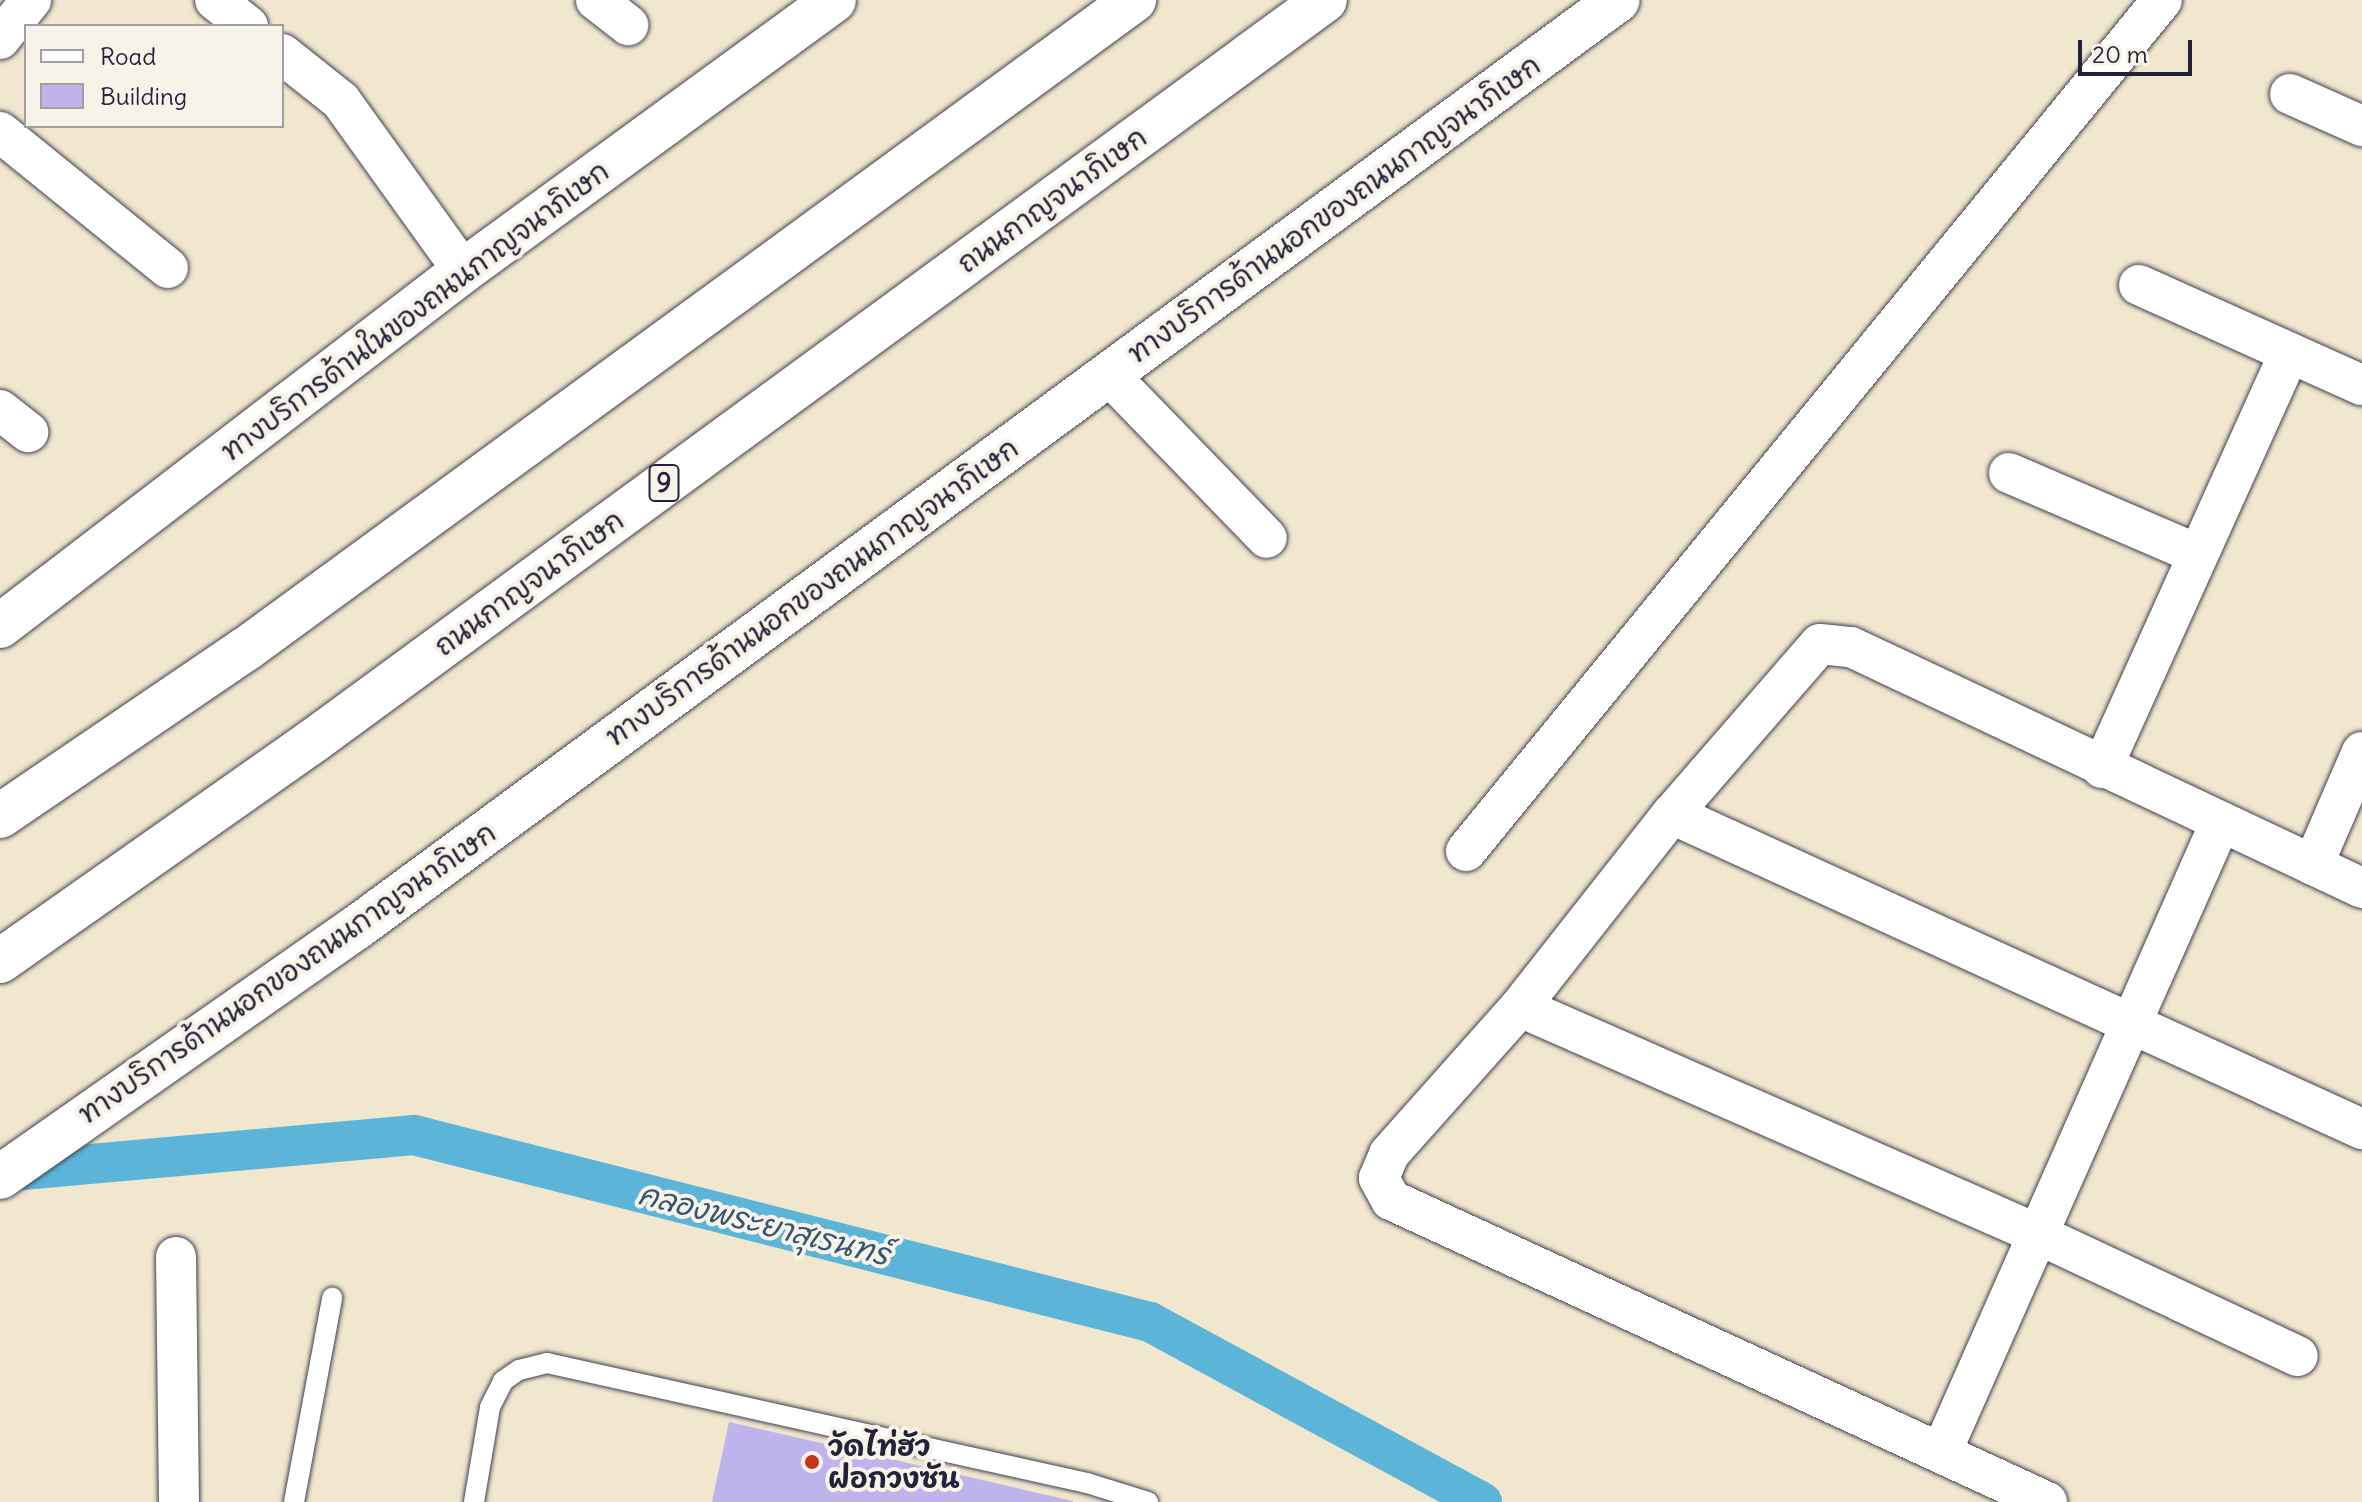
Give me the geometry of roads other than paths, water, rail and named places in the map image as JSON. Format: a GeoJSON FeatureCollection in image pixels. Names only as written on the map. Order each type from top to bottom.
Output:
{"type":"FeatureCollection","features":[{"type":"Feature","properties":{"kind":"main road"},"geometry":{"type":"LineString","coordinates":[[0,816],[246,649],[1134,0]]}},
{"type":"Feature","properties":{"kind":"main road","name":"ถนนกาญจนาภิเษก"},"geometry":{"type":"LineString","coordinates":[[0,961],[325,732],[1325,0]]}},
{"type":"Feature","properties":{"kind":"main road","name":"ทางบริการด้านนอกของถนนกาญจนาภิเษก"},"geometry":{"type":"LineString","coordinates":[[0,1177],[356,928],[1618,0]]}},
{"type":"Feature","properties":{"kind":"main road","name":"ทางบริการด้านในของถนนกาญจนาภิเษก"},"geometry":{"type":"LineString","coordinates":[[0,626],[463,271],[831,1]]}},
{"type":"Feature","properties":{"kind":"street"},"geometry":{"type":"LineString","coordinates":[[0,39],[31,0]]}},
{"type":"Feature","properties":{"kind":"street"},"geometry":{"type":"LineString","coordinates":[[215,0],[245,24]]}},
{"type":"Feature","properties":{"kind":"street"},"geometry":{"type":"LineString","coordinates":[[596,0],[628,25]]}},
{"type":"Feature","properties":{"kind":"street"},"geometry":{"type":"LineString","coordinates":[[1466,851],[2162,0]]}},
{"type":"Feature","properties":{"kind":"street"},"geometry":{"type":"LineString","coordinates":[[284,56],[341,101],[463,271]]}},
{"type":"Feature","properties":{"kind":"street"},"geometry":{"type":"LineString","coordinates":[[2290,94],[2362,126]]}},
{"type":"Feature","properties":{"kind":"street"},"geometry":{"type":"LineString","coordinates":[[0,132],[168,268]]}},
{"type":"Feature","properties":{"kind":"street"},"geometry":{"type":"LineString","coordinates":[[2139,285],[2362,385]]}},
{"type":"Feature","properties":{"kind":"street"},"geometry":{"type":"LineString","coordinates":[[2102,768],[2289,353]]}},
{"type":"Feature","properties":{"kind":"street"},"geometry":{"type":"LineString","coordinates":[[1108,374],[1267,538]]}},
{"type":"Feature","properties":{"kind":"street"},"geometry":{"type":"LineString","coordinates":[[2009,473],[2197,554]]}},
{"type":"Feature","properties":{"kind":"street"},"geometry":{"type":"LineString","coordinates":[[2047,1502],[1391,1200],[1379,1178],[1389,1154],[1520,1007],[1672,814],[1813,647],[1828,642],[1851,647],[2362,888]]}},
{"type":"Feature","properties":{"kind":"street"},"geometry":{"type":"LineString","coordinates":[[2313,865],[2362,752]]}},
{"type":"Feature","properties":{"kind":"street"},"geometry":{"type":"LineString","coordinates":[[1672,814],[2362,1129]]}},
{"type":"Feature","properties":{"kind":"street"},"geometry":{"type":"LineString","coordinates":[[1941,1453],[2035,1233],[2220,823]]}},
{"type":"Feature","properties":{"kind":"street"},"geometry":{"type":"LineString","coordinates":[[1520,1007],[2035,1233],[2298,1356]]}},
{"type":"Feature","properties":{"kind":"street"},"geometry":{"type":"LineString","coordinates":[[176,1257],[179,1502]]}},
{"type":"Feature","properties":{"kind":"lane"},"geometry":{"type":"LineString","coordinates":[[294,1502],[332,1298]]}},
{"type":"Feature","properties":{"kind":"lane"},"geometry":{"type":"LineString","coordinates":[[474,1502],[490,1407],[503,1381],[519,1370],[547,1363],[1087,1483],[1148,1502]]}},
{"type":"Feature","properties":{"kind":"waterway","name":"คลองพระยาสุเรนทร์"},"geometry":{"type":"LineString","coordinates":[[0,1172],[414,1135],[1150,1322],[1482,1502]]}},
{"type":"Feature","properties":{"kind":"place","name":"วัดไท่ฮัว ฝอกวงซัน"},"geometry":{"type":"Point","coordinates":[812,1462]}}]}
